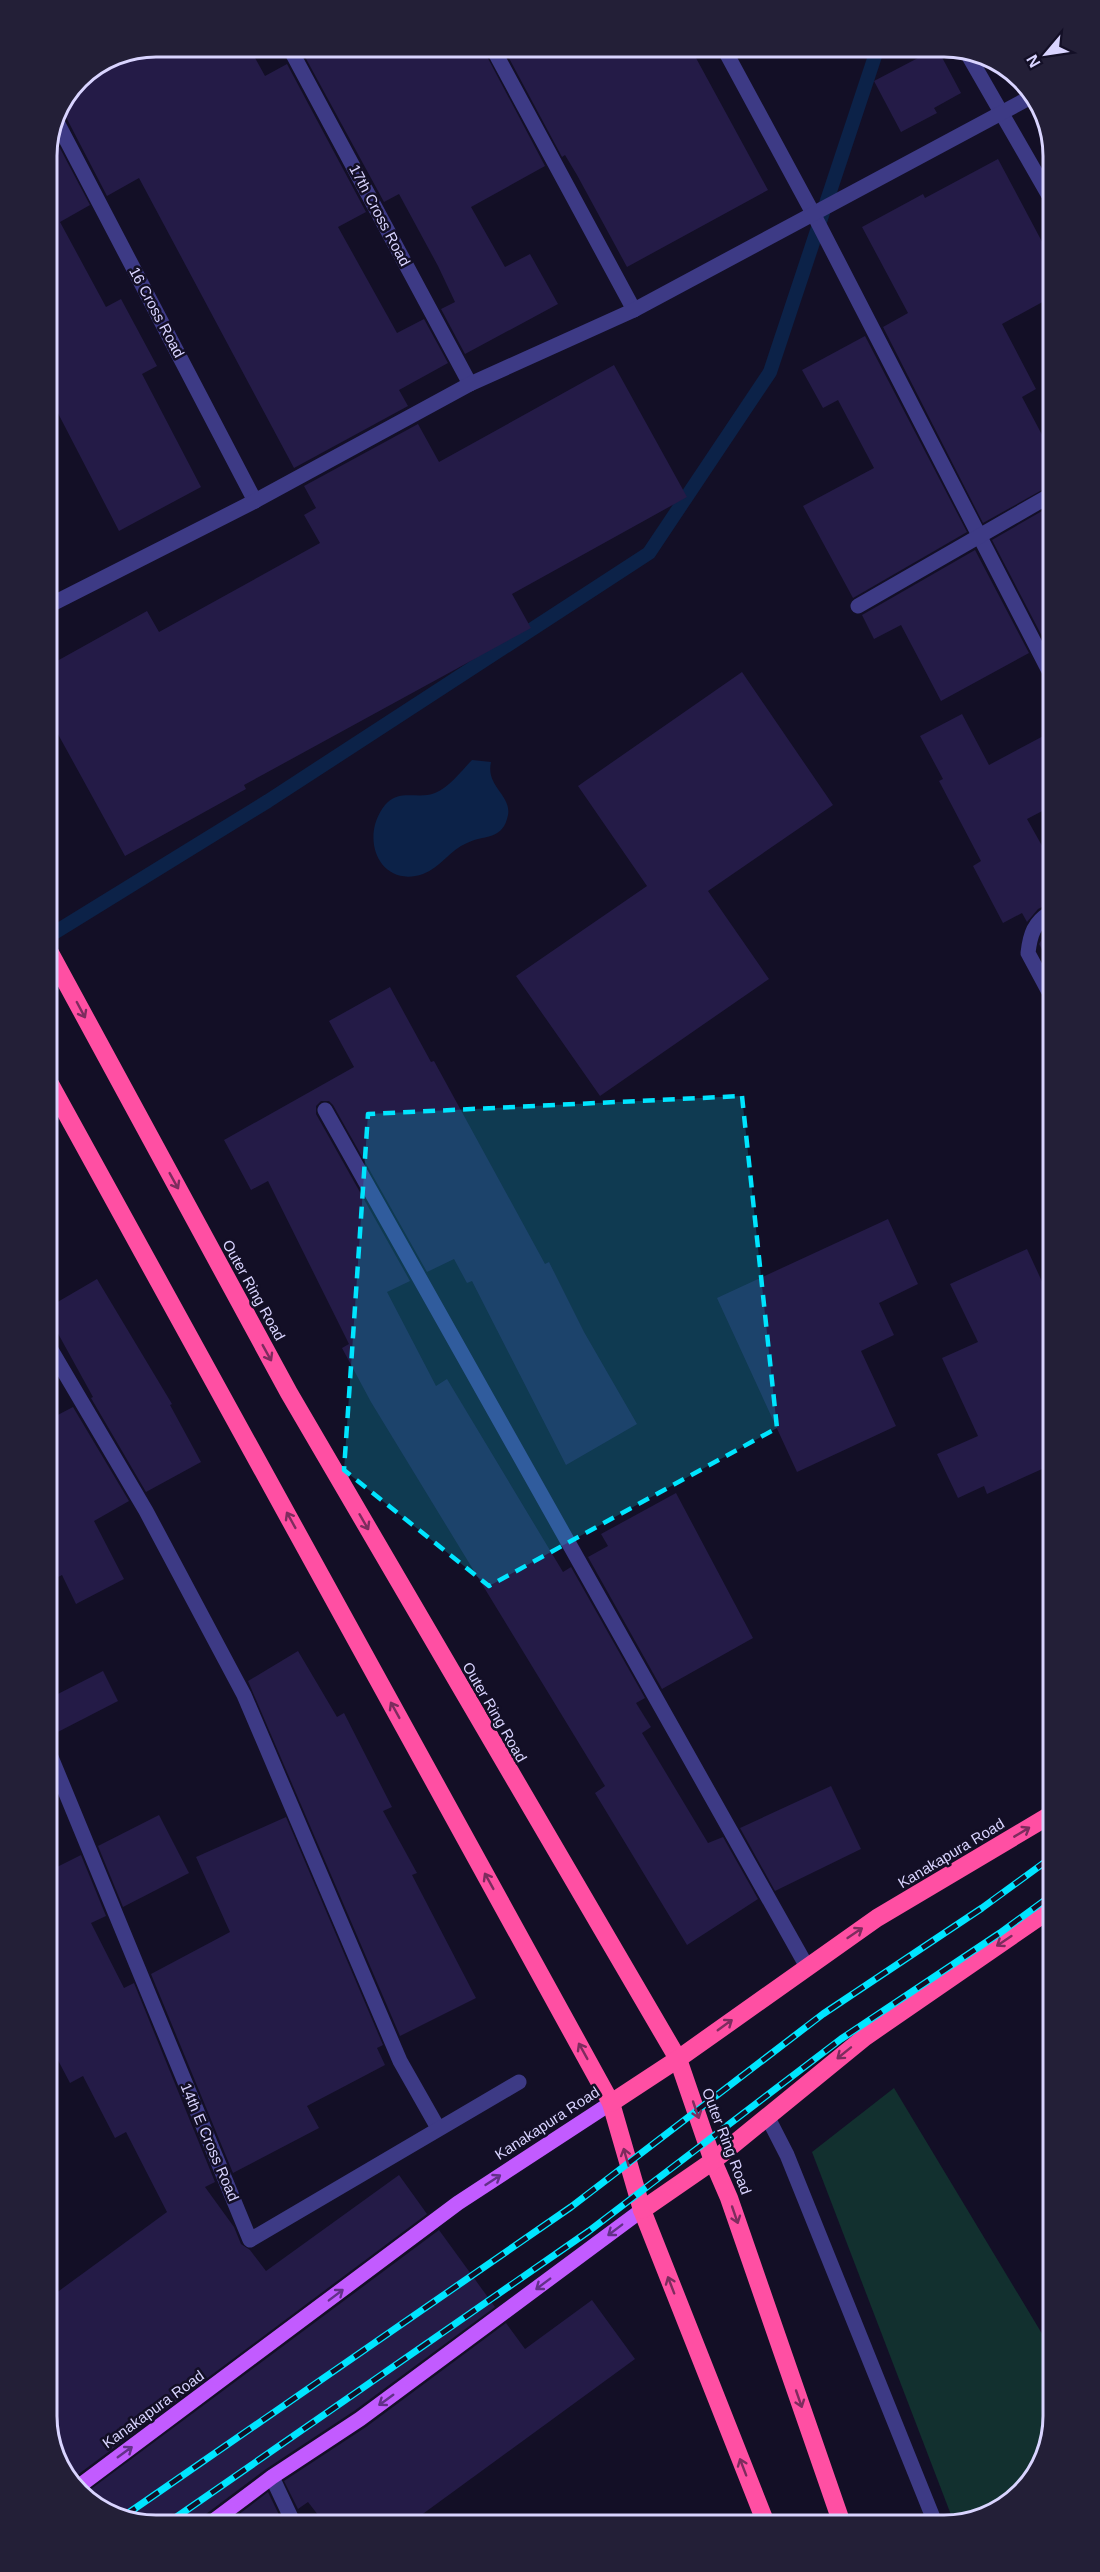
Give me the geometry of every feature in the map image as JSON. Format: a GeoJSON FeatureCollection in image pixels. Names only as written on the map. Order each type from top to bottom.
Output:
{"type":"FeatureCollection","features":[{"type":"Feature","properties":{"kind":"highway","name":"Outer Ring Road"},"geometry":{"type":"LineString","coordinates":[[57,966],[290,1394],[678,2059],[713,2161],[729,2198],[839,2515]]}},
{"type":"Feature","properties":{"kind":"highway"},"geometry":{"type":"LineString","coordinates":[[57,1097],[611,2103],[642,2211],[763,2515]]}},
{"type":"Feature","properties":{"kind":"highway","name":"Kanakapura Road"},"geometry":{"type":"LineString","coordinates":[[611,2103],[678,2059],[806,1965],[877,1918],[1043,1819]]}},
{"type":"Feature","properties":{"kind":"highway"},"geometry":{"type":"LineString","coordinates":[[642,2211],[713,2161],[865,2037],[1043,1914]]}},
{"type":"Feature","properties":{"kind":"main road","name":"Kanakapura Road"},"geometry":{"type":"LineString","coordinates":[[83,2483],[473,2192],[611,2103]]}},
{"type":"Feature","properties":{"kind":"main road"},"geometry":{"type":"LineString","coordinates":[[221,2515],[272,2477],[360,2419],[642,2211]]}},
{"type":"Feature","properties":{"kind":"street","name":"17th Cross Road"},"geometry":{"type":"LineString","coordinates":[[295,57],[470,384]]}},
{"type":"Feature","properties":{"kind":"street"},"geometry":{"type":"LineString","coordinates":[[497,57],[634,310]]}},
{"type":"Feature","properties":{"kind":"street"},"geometry":{"type":"LineString","coordinates":[[729,57],[815,214],[880,345],[1043,659]]}},
{"type":"Feature","properties":{"kind":"street"},"geometry":{"type":"LineString","coordinates":[[972,62],[1043,186]]}},
{"type":"Feature","properties":{"kind":"street"},"geometry":{"type":"LineString","coordinates":[[57,601],[255,501],[470,384],[634,310],[1025,100]]}},
{"type":"Feature","properties":{"kind":"street","name":"16 Cross Road"},"geometry":{"type":"LineString","coordinates":[[61,130],[255,501]]}},
{"type":"Feature","properties":{"kind":"street"},"geometry":{"type":"LineString","coordinates":[[858,606],[979,534],[1043,499]]}},
{"type":"Feature","properties":{"kind":"street"},"geometry":{"type":"LineString","coordinates":[[1043,916],[1034,928],[1028,953],[1043,981]]}},
{"type":"Feature","properties":{"kind":"street"},"geometry":{"type":"LineString","coordinates":[[324,1110],[806,1965]]}},
{"type":"Feature","properties":{"kind":"street"},"geometry":{"type":"LineString","coordinates":[[57,1360],[146,1511],[244,1695],[400,2061],[438,2128]]}},
{"type":"Feature","properties":{"kind":"street","name":"14th E Cross Road"},"geometry":{"type":"LineString","coordinates":[[57,1772],[250,2240],[519,2082]]}},
{"type":"Feature","properties":{"kind":"street"},"geometry":{"type":"LineString","coordinates":[[767,2116],[787,2156],[932,2515]]}},
{"type":"Feature","properties":{"kind":"street"},"geometry":{"type":"LineString","coordinates":[[272,2477],[290,2515]]}},
{"type":"Feature","properties":{"kind":"highlighted area"},"geometry":{"type":"Polygon","coordinates":[[[742,1096],[777,1428],[489,1586],[344,1470],[368,1114],[742,1096]]]}},
{"type":"Feature","properties":{"kind":"green space"},"geometry":{"type":"Polygon","coordinates":[[[894,2088],[1043,2335],[1043,2416],[1038,2448],[1023,2476],[1004,2495],[988,2505],[976,2510],[951,2514],[812,2152],[894,2088]]]}},
{"type":"Feature","properties":{"kind":"water"},"geometry":{"type":"Polygon","coordinates":[[[472,760],[491,762],[492,779],[507,804],[507,819],[504,826],[496,834],[461,846],[423,874],[408,877],[395,874],[385,867],[374,845],[374,831],[377,818],[385,805],[396,797],[435,793],[450,783],[472,760]]]}},
{"type":"Feature","properties":{"kind":"building"},"geometry":{"type":"Polygon","coordinates":[[[156,57],[255,57],[265,76],[287,64],[366,212],[338,227],[397,333],[424,319],[448,363],[399,390],[408,406],[294,468],[139,178],[107,196],[65,118],[74,101],[93,81],[118,65],[136,59],[156,57]]]}},
{"type":"Feature","properties":{"kind":"building"},"geometry":{"type":"Polygon","coordinates":[[[305,57],[487,57],[545,166],[471,207],[505,267],[530,254],[558,304],[465,354],[441,309],[455,302],[438,266],[399,194],[384,202],[305,57]]]}},
{"type":"Feature","properties":{"kind":"building"},"geometry":{"type":"Polygon","coordinates":[[[508,57],[695,57],[768,190],[627,267],[577,175],[565,155],[562,157],[508,57]]]}},
{"type":"Feature","properties":{"kind":"building"},"geometry":{"type":"Polygon","coordinates":[[[920,57],[942,57],[961,93],[934,108],[937,113],[901,132],[874,81],[920,57]]]}},
{"type":"Feature","properties":{"kind":"building"},"geometry":{"type":"Polygon","coordinates":[[[58,144],[90,205],[60,222],[106,307],[121,299],[157,366],[142,374],[201,487],[119,531],[57,411],[58,144]]]}},
{"type":"Feature","properties":{"kind":"building"},"geometry":{"type":"Polygon","coordinates":[[[998,159],[1043,244],[1043,302],[1002,324],[1036,389],[1022,397],[1043,437],[1043,489],[983,523],[883,327],[908,313],[862,227],[923,194],[925,198],[998,159]]]}},
{"type":"Feature","properties":{"kind":"building"},"geometry":{"type":"Polygon","coordinates":[[[865,336],[967,532],[853,598],[803,506],[874,468],[838,400],[823,408],[802,370],[865,336]]]}},
{"type":"Feature","properties":{"kind":"building"},"geometry":{"type":"Polygon","coordinates":[[[614,365],[687,497],[512,594],[531,628],[244,785],[246,789],[125,856],[57,732],[57,661],[147,611],[159,632],[320,543],[304,515],[316,508],[304,486],[418,424],[439,462],[614,365]]]}},
{"type":"Feature","properties":{"kind":"building"},"geometry":{"type":"Polygon","coordinates":[[[1043,510],[1043,638],[992,540],[1043,510]]]}},
{"type":"Feature","properties":{"kind":"building"},"geometry":{"type":"Polygon","coordinates":[[[975,550],[1029,653],[941,701],[901,625],[874,639],[862,615],[975,550]]]}},
{"type":"Feature","properties":{"kind":"building"},"geometry":{"type":"Polygon","coordinates":[[[742,672],[833,805],[708,891],[769,979],[600,1096],[516,976],[647,886],[578,786],[742,672]]]}},
{"type":"Feature","properties":{"kind":"building"},"geometry":{"type":"Polygon","coordinates":[[[962,714],[989,765],[1043,736],[1043,811],[1027,819],[1043,848],[1043,906],[1027,922],[1022,913],[1003,923],[973,866],[981,861],[939,781],[943,779],[920,736],[962,714]]]}},
{"type":"Feature","properties":{"kind":"building"},"geometry":{"type":"Polygon","coordinates":[[[1043,937],[1043,951],[1039,944],[1043,937]]]}},
{"type":"Feature","properties":{"kind":"building"},"geometry":{"type":"Polygon","coordinates":[[[390,987],[431,1062],[434,1061],[545,1264],[549,1262],[584,1332],[637,1424],[566,1465],[472,1281],[467,1283],[454,1259],[427,1272],[333,1105],[329,1101],[321,1101],[316,1106],[316,1114],[410,1281],[387,1292],[436,1386],[447,1379],[563,1572],[571,1567],[645,1698],[636,1703],[651,1727],[642,1733],[708,1843],[723,1837],[758,1899],[687,1945],[595,1793],[605,1786],[371,1402],[342,1348],[349,1344],[268,1181],[251,1190],[224,1140],[354,1067],[329,1021],[390,987]]]}},
{"type":"Feature","properties":{"kind":"building"},"geometry":{"type":"Polygon","coordinates":[[[888,1219],[918,1284],[879,1303],[894,1335],[861,1351],[896,1426],[797,1472],[717,1298],[888,1219]]]}},
{"type":"Feature","properties":{"kind":"building"},"geometry":{"type":"Polygon","coordinates":[[[1027,1249],[1043,1284],[1043,1469],[987,1494],[984,1486],[958,1498],[937,1454],[978,1436],[942,1358],[978,1342],[950,1284],[1027,1249]]]}},
{"type":"Feature","properties":{"kind":"building"},"geometry":{"type":"Polygon","coordinates":[[[97,1279],[172,1404],[170,1405],[201,1462],[146,1492],[91,1398],[93,1397],[57,1332],[57,1302],[97,1279]]]}},
{"type":"Feature","properties":{"kind":"building"},"geometry":{"type":"Polygon","coordinates":[[[73,1407],[129,1501],[94,1521],[124,1579],[76,1604],[62,1575],[57,1578],[57,1415],[73,1407]]]}},
{"type":"Feature","properties":{"kind":"building"},"geometry":{"type":"Polygon","coordinates":[[[676,1493],[753,1638],[662,1689],[588,1557],[608,1546],[601,1534],[676,1493]]]}},
{"type":"Feature","properties":{"kind":"building"},"geometry":{"type":"Polygon","coordinates":[[[298,1651],[337,1717],[344,1713],[392,1807],[383,1811],[417,1873],[412,1875],[476,1998],[400,2036],[248,1681],[298,1651]]]}},
{"type":"Feature","properties":{"kind":"building"},"geometry":{"type":"Polygon","coordinates":[[[103,1671],[118,1701],[57,1732],[57,1694],[103,1671]]]}},
{"type":"Feature","properties":{"kind":"building"},"geometry":{"type":"Polygon","coordinates":[[[831,1786],[861,1849],[775,1891],[740,1828],[831,1786]]]}},
{"type":"Feature","properties":{"kind":"building"},"geometry":{"type":"Polygon","coordinates":[[[159,1815],[189,1873],[123,1907],[98,1846],[159,1815]]]}},
{"type":"Feature","properties":{"kind":"building"},"geometry":{"type":"Polygon","coordinates":[[[286,1817],[383,2045],[377,2048],[385,2065],[307,2106],[319,2128],[233,2173],[151,1974],[230,1932],[196,1857],[286,1817]]]}},
{"type":"Feature","properties":{"kind":"building"},"geometry":{"type":"Polygon","coordinates":[[[81,1855],[106,1916],[91,1923],[124,1988],[134,1983],[215,2182],[205,2187],[234,2227],[241,2244],[250,2250],[266,2271],[399,2175],[427,2214],[77,2476],[62,2448],[58,2429],[57,2292],[167,2212],[126,2132],[115,2138],[83,2076],[70,2083],[57,2058],[57,1867],[81,1855]]]}},
{"type":"Feature","properties":{"kind":"building"},"geometry":{"type":"Polygon","coordinates":[[[439,2230],[495,2307],[354,2411],[266,2469],[205,2515],[136,2513],[112,2505],[90,2490],[439,2230]]]}},
{"type":"Feature","properties":{"kind":"building"},"geometry":{"type":"Polygon","coordinates":[[[592,2300],[635,2359],[421,2515],[318,2515],[308,2502],[298,2509],[284,2481],[366,2427],[506,2323],[525,2349],[592,2300]]]}},
{"type":"Feature","properties":{"kind":"building"},"geometry":{"type":"Polygon","coordinates":[[[268,2492],[279,2515],[238,2515],[268,2492]]]}},
{"type":"Feature","properties":{"kind":"waterway"},"geometry":{"type":"LineString","coordinates":[[57,931],[268,801],[649,553],[770,372],[875,57]]}},
{"type":"Feature","properties":{"kind":"railway"},"geometry":{"type":"LineString","coordinates":[[130,2512],[571,2207],[823,2014],[982,1908],[1043,1864]]}},
{"type":"Feature","properties":{"kind":"railway"},"geometry":{"type":"LineString","coordinates":[[179,2515],[589,2231],[841,2039],[1043,1902]]}}]}
